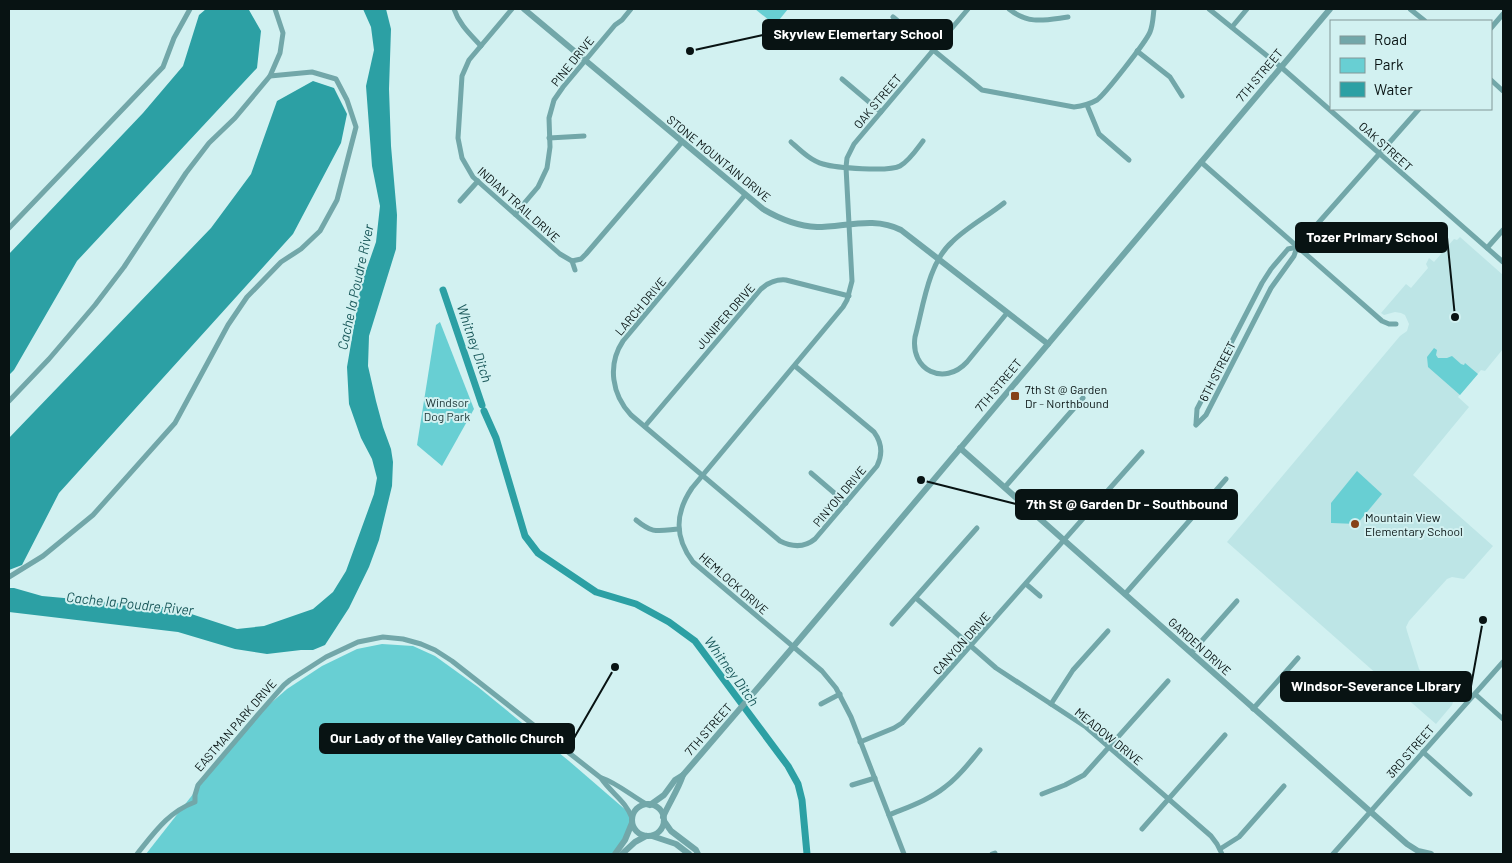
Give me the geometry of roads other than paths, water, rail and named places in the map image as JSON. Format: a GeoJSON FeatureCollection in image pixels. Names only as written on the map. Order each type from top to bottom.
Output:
{"type":"FeatureCollection","features":[{"type":"Feature","properties":{"kind":"street"},"geometry":{"type":"LineString","coordinates":[[9,228],[163,67],[174,38],[190,9]]}},
{"type":"Feature","properties":{"kind":"street"},"geometry":{"type":"LineString","coordinates":[[9,401],[49,359],[95,304],[124,267],[192,165],[209,143],[252,100],[270,76],[280,53],[283,33],[275,9]]}},
{"type":"Feature","properties":{"kind":"street"},"geometry":{"type":"LineString","coordinates":[[454,9],[460,23],[481,46]]}},
{"type":"Feature","properties":{"kind":"street","name":"INDIAN TRAIL DRIVE"},"geometry":{"type":"LineString","coordinates":[[512,9],[469,60],[462,76],[458,131],[460,152],[466,167],[478,181],[560,254],[572,261]]}},
{"type":"Feature","properties":{"kind":"street","name":"STONE MOUNTAIN DRIVE"},"geometry":{"type":"LineString","coordinates":[[524,9],[763,209],[776,217],[793,223],[819,227],[871,223],[894,226],[1048,344]]}},
{"type":"Feature","properties":{"kind":"street","name":"PINE DRIVE"},"geometry":{"type":"LineString","coordinates":[[515,214],[543,180],[549,162],[549,118],[554,100],[615,25],[631,9]]}},
{"type":"Feature","properties":{"kind":"street","name":"OAK STREET"},"geometry":{"type":"LineString","coordinates":[[849,225],[846,167],[847,158],[854,144],[968,9]]}},
{"type":"Feature","properties":{"kind":"street"},"geometry":{"type":"LineString","coordinates":[[1009,9],[1022,18],[1032,20],[1068,17]]}},
{"type":"Feature","properties":{"kind":"street"},"geometry":{"type":"LineString","coordinates":[[893,17],[975,86],[986,91],[1068,107],[1087,105],[1100,96],[1150,32],[1154,9]]}},
{"type":"Feature","properties":{"kind":"street","name":"OAK STREET"},"geometry":{"type":"LineString","coordinates":[[1209,9],[1281,66],[1330,110]]}},
{"type":"Feature","properties":{"kind":"street"},"geometry":{"type":"LineString","coordinates":[[1232,27],[1247,9]]}},
{"type":"Feature","properties":{"kind":"street","name":"7TH STREET"},"geometry":{"type":"LineString","coordinates":[[649,805],[664,795],[675,780],[683,775],[738,712],[1330,9]]}},
{"type":"Feature","properties":{"kind":"street"},"geometry":{"type":"LineString","coordinates":[[1410,9],[1423,20]]}},
{"type":"Feature","properties":{"kind":"street"},"geometry":{"type":"LineString","coordinates":[[1492,27],[1503,14]]}},
{"type":"Feature","properties":{"kind":"street"},"geometry":{"type":"LineString","coordinates":[[1137,51],[1170,77],[1182,96]]}},
{"type":"Feature","properties":{"kind":"street"},"geometry":{"type":"LineString","coordinates":[[9,577],[43,556],[93,515],[163,436],[179,416],[228,325],[247,297],[281,262],[301,249],[320,231],[337,200],[356,127],[347,100],[336,79],[312,72],[270,76]]}},
{"type":"Feature","properties":{"kind":"street"},"geometry":{"type":"LineString","coordinates":[[842,79],[881,112]]}},
{"type":"Feature","properties":{"kind":"street"},"geometry":{"type":"LineString","coordinates":[[1492,81],[1503,91]]}},
{"type":"Feature","properties":{"kind":"street"},"geometry":{"type":"LineString","coordinates":[[1087,105],[1099,134],[1129,160]]}},
{"type":"Feature","properties":{"kind":"street","name":"OAK STREET"},"geometry":{"type":"LineString","coordinates":[[1330,110],[1503,262]]}},
{"type":"Feature","properties":{"kind":"street","name":"6TH STREET"},"geometry":{"type":"LineString","coordinates":[[1297,246],[1288,249],[1262,282],[1197,409],[1196,425],[1206,415],[1271,288],[1294,256],[1297,246],[1419,110]]}},
{"type":"Feature","properties":{"kind":"street"},"geometry":{"type":"LineString","coordinates":[[549,138],[584,136]]}},
{"type":"Feature","properties":{"kind":"street"},"geometry":{"type":"LineString","coordinates":[[791,142],[822,164],[886,169],[902,165],[923,140]]}},
{"type":"Feature","properties":{"kind":"street"},"geometry":{"type":"LineString","coordinates":[[575,270],[572,261],[581,259],[586,254],[682,142]]}},
{"type":"Feature","properties":{"kind":"street"},"geometry":{"type":"LineString","coordinates":[[1201,162],[1382,321],[1396,324]]}},
{"type":"Feature","properties":{"kind":"street"},"geometry":{"type":"LineString","coordinates":[[460,201],[478,181]]}},
{"type":"Feature","properties":{"kind":"street","name":"LARCH DRIVE"},"geometry":{"type":"LineString","coordinates":[[703,475],[625,409],[617,394],[613,373],[617,352],[623,341],[745,195]]}},
{"type":"Feature","properties":{"kind":"street"},"geometry":{"type":"LineString","coordinates":[[1004,203],[952,241],[932,272],[915,338],[914,349],[916,356],[923,365],[932,371],[942,374],[948,374],[961,368],[1007,313]]}},
{"type":"Feature","properties":{"kind":"street","name":"HEMLOCK DRIVE"},"geometry":{"type":"LineString","coordinates":[[849,225],[852,281],[849,296],[838,315],[692,488],[683,502],[680,512],[679,529],[682,544],[693,562],[822,671],[832,682],[840,694],[904,854]]}},
{"type":"Feature","properties":{"kind":"street"},"geometry":{"type":"LineString","coordinates":[[1487,248],[1503,230]]}},
{"type":"Feature","properties":{"kind":"street","name":"JUNIPER DRIVE"},"geometry":{"type":"LineString","coordinates":[[644,426],[761,288],[768,283],[776,280],[786,280],[849,296]]}},
{"type":"Feature","properties":{"kind":"street","name":"PINYON DRIVE"},"geometry":{"type":"LineString","coordinates":[[703,475],[780,541],[788,544],[802,546],[812,542],[846,503],[879,462],[881,456],[879,441],[874,432],[795,366]]}},
{"type":"Feature","properties":{"kind":"street"},"geometry":{"type":"LineString","coordinates":[[1005,488],[1083,398]]}},
{"type":"Feature","properties":{"kind":"street","name":"GARDEN DRIVE"},"geometry":{"type":"LineString","coordinates":[[960,448],[1407,844],[1418,851],[1431,854]]}},
{"type":"Feature","properties":{"kind":"street","name":"CANYON DRIVE"},"geometry":{"type":"LineString","coordinates":[[860,742],[902,723],[1142,452]]}},
{"type":"Feature","properties":{"kind":"street"},"geometry":{"type":"LineString","coordinates":[[811,473],[846,503]]}},
{"type":"Feature","properties":{"kind":"street"},"geometry":{"type":"LineString","coordinates":[[1125,594],[1226,480]]}},
{"type":"Feature","properties":{"kind":"street"},"geometry":{"type":"LineString","coordinates":[[636,520],[649,530],[679,529]]}},
{"type":"Feature","properties":{"kind":"street"},"geometry":{"type":"LineString","coordinates":[[892,624],[977,528]]}},
{"type":"Feature","properties":{"kind":"street"},"geometry":{"type":"LineString","coordinates":[[1026,584],[1040,596]]}},
{"type":"Feature","properties":{"kind":"street","name":"MEADOW DRIVE"},"geometry":{"type":"LineString","coordinates":[[916,598],[996,668],[1082,724],[1110,747],[1210,836],[1221,852]]}},
{"type":"Feature","properties":{"kind":"street"},"geometry":{"type":"LineString","coordinates":[[1191,654],[1237,601]]}},
{"type":"Feature","properties":{"kind":"street"},"geometry":{"type":"LineString","coordinates":[[1051,704],[1073,670],[1108,630]]}},
{"type":"Feature","properties":{"kind":"street","name":"EASTMAN PARK DRIVE"},"geometry":{"type":"LineString","coordinates":[[137,854],[161,824],[182,807],[196,802],[195,795],[198,785],[290,680],[326,657],[370,638],[403,638],[435,650],[465,671],[601,778],[628,807],[632,820]]}},
{"type":"Feature","properties":{"kind":"street"},"geometry":{"type":"LineString","coordinates":[[1253,709],[1298,658]]}},
{"type":"Feature","properties":{"kind":"street","name":"3RD STREET"},"geometry":{"type":"LineString","coordinates":[[1335,852],[1503,662]]}},
{"type":"Feature","properties":{"kind":"street"},"geometry":{"type":"LineString","coordinates":[[1042,794],[1080,778],[1088,771],[1168,681]]}},
{"type":"Feature","properties":{"kind":"street"},"geometry":{"type":"LineString","coordinates":[[821,704],[840,694]]}},
{"type":"Feature","properties":{"kind":"street"},"geometry":{"type":"LineString","coordinates":[[1475,694],[1503,719]]}},
{"type":"Feature","properties":{"kind":"street"},"geometry":{"type":"LineString","coordinates":[[1142,829],[1225,735]]}},
{"type":"Feature","properties":{"kind":"street"},"geometry":{"type":"LineString","coordinates":[[889,815],[922,801],[946,787],[960,775],[980,750]]}},
{"type":"Feature","properties":{"kind":"street"},"geometry":{"type":"LineString","coordinates":[[1423,752],[1470,794]]}},
{"type":"Feature","properties":{"kind":"street","name":"7TH STREET"},"geometry":{"type":"LineString","coordinates":[[664,818],[683,775]]}},
{"type":"Feature","properties":{"kind":"street","name":"EASTMAN PARK DRIVE"},"geometry":{"type":"LineString","coordinates":[[601,778],[611,781],[630,795],[649,805]]}},
{"type":"Feature","properties":{"kind":"street"},"geometry":{"type":"LineString","coordinates":[[852,785],[875,778]]}},
{"type":"Feature","properties":{"kind":"street"},"geometry":{"type":"LineString","coordinates":[[1221,852],[1239,837],[1284,786]]}},
{"type":"Feature","properties":{"kind":"street"},"geometry":{"type":"LineString","coordinates":[[615,854],[626,840],[634,814],[640,807],[649,805],[657,808],[671,831],[696,850],[698,854]]}},
{"type":"Feature","properties":{"kind":"street"},"geometry":{"type":"LineString","coordinates":[[622,854],[634,842],[661,830],[664,818]]}},
{"type":"Feature","properties":{"kind":"street"},"geometry":{"type":"LineString","coordinates":[[632,820],[635,829],[642,835],[665,839],[676,844],[689,854]]}},
{"type":"Feature","properties":{"kind":"street"},"geometry":{"type":"LineString","coordinates":[[1335,852],[1342,854]]}},
{"type":"Feature","properties":{"kind":"water"},"geometry":{"type":"Polygon","coordinates":[[[206,9],[249,10],[261,31],[257,68],[77,261],[14,370],[9,375],[9,254],[143,113],[183,66],[199,15],[206,9]]]}},
{"type":"Feature","properties":{"kind":"water"},"geometry":{"type":"Polygon","coordinates":[[[363,9],[386,9],[391,29],[389,89],[391,146],[397,215],[396,249],[369,336],[368,366],[393,462],[392,486],[379,540],[369,567],[349,608],[325,645],[313,650],[267,654],[235,649],[178,632],[9,612],[9,588],[14,588],[42,596],[173,608],[237,629],[264,626],[313,609],[333,592],[346,571],[374,494],[377,478],[372,459],[361,438],[349,404],[347,367],[361,285],[376,242],[380,206],[372,166],[366,86],[374,50],[371,27],[363,9]]]}},
{"type":"Feature","properties":{"kind":"water"},"geometry":{"type":"Polygon","coordinates":[[[313,81],[334,88],[347,114],[341,143],[293,234],[59,493],[22,565],[9,570],[9,438],[211,228],[251,174],[277,101],[313,81]]]}},
{"type":"Feature","properties":{"kind":"waterway","name":"Whitney Ditch"},"geometry":{"type":"LineString","coordinates":[[443,290],[482,405]]}},
{"type":"Feature","properties":{"kind":"waterway","name":"Whitney Ditch"},"geometry":{"type":"LineString","coordinates":[[484,411],[496,438],[525,536],[538,553],[596,592],[636,604],[669,622],[695,641],[788,766],[798,784],[802,800],[807,854]]}},
{"type":"Feature","properties":{"kind":"place","name":"Skyview Elemertary School"},"geometry":{"type":"Point","coordinates":[690,51]}},
{"type":"Feature","properties":{"kind":"place","name":"Tozer Primary School"},"geometry":{"type":"Point","coordinates":[1455,317]}},
{"type":"Feature","properties":{"kind":"place","name":"7th St @ Garden Dr - Northbound"},"geometry":{"type":"Point","coordinates":[1015,396]}},
{"type":"Feature","properties":{"kind":"place","name":"7th St @ Garden Dr - Southbound"},"geometry":{"type":"Point","coordinates":[921,480]}},
{"type":"Feature","properties":{"kind":"place","name":"Mountain View Elementary School"},"geometry":{"type":"Point","coordinates":[1355,524]}},
{"type":"Feature","properties":{"kind":"place","name":"Windsor-Severance Library"},"geometry":{"type":"Point","coordinates":[1483,620]}},
{"type":"Feature","properties":{"kind":"place","name":"Our Lady of the Valley Catholic Church"},"geometry":{"type":"Point","coordinates":[615,667]}},
{"type":"Feature","properties":{"kind":"water label","name":"Cache la Poudre River"},"geometry":{"type":"Point","coordinates":[355,287]}},
{"type":"Feature","properties":{"kind":"water label","name":"Cache la Poudre River"},"geometry":{"type":"Point","coordinates":[130,603]}},
{"type":"Feature","properties":{"kind":"park label","name":"Windsor Dog Park"},"geometry":{"type":"Point","coordinates":[447,409]}}]}
